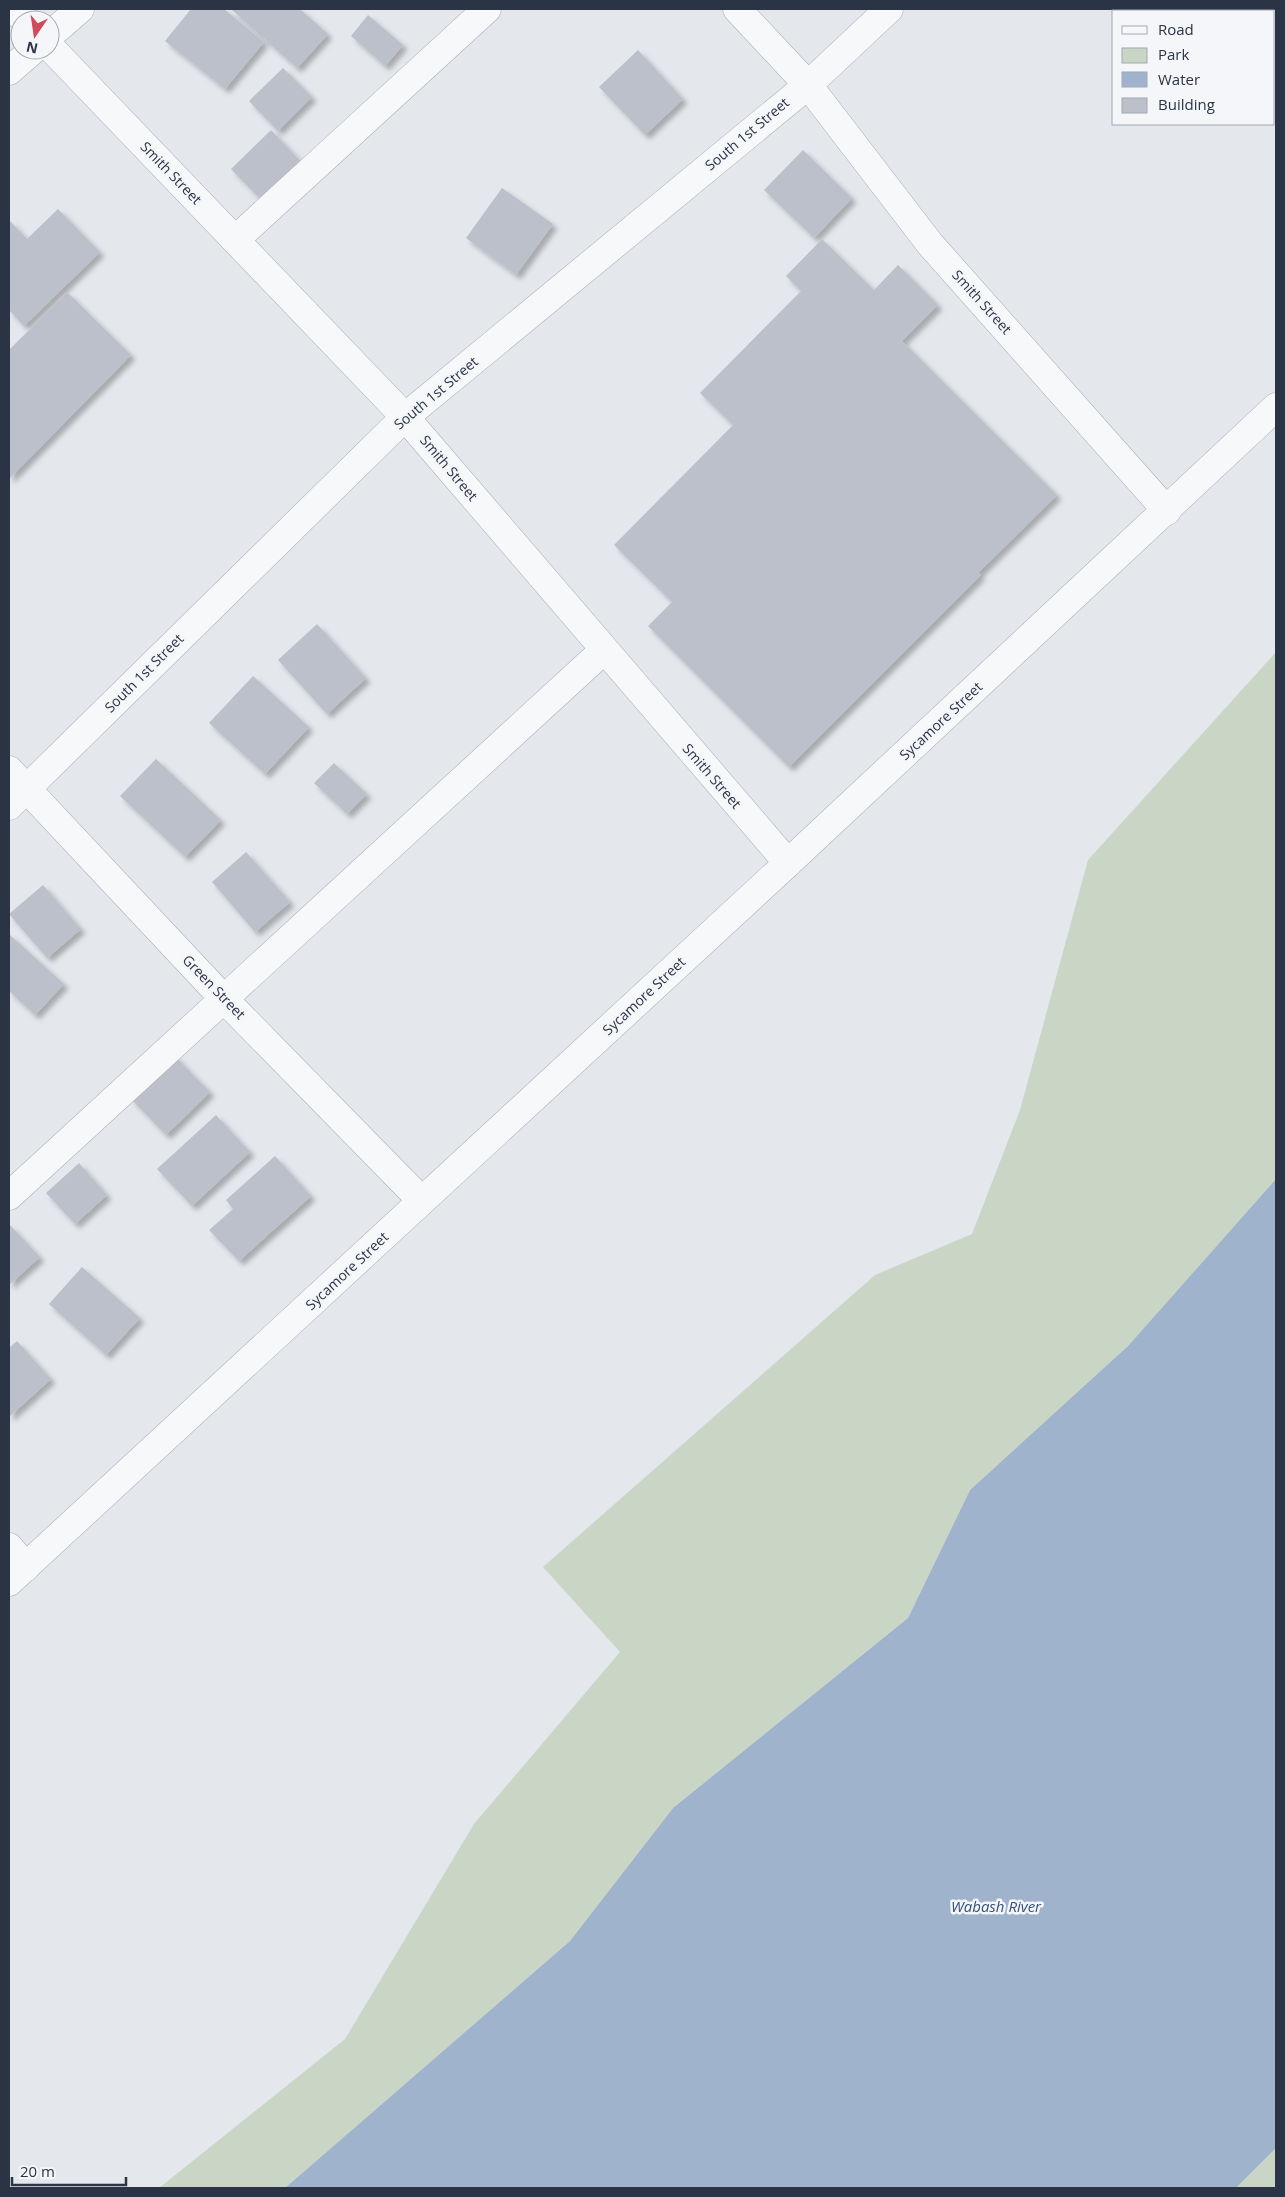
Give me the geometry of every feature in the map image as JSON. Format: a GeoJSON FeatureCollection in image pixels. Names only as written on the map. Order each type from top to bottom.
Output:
{"type":"FeatureCollection","features":[{"type":"Feature","properties":{"kind":"street"},"geometry":{"type":"LineString","coordinates":[[60,26],[80,9]]}},
{"type":"Feature","properties":{"kind":"street"},"geometry":{"type":"LineString","coordinates":[[235,240],[487,9]]}},
{"type":"Feature","properties":{"kind":"street","name":"Smith Street"},"geometry":{"type":"LineString","coordinates":[[737,9],[808,84],[930,244],[1167,511]]}},
{"type":"Feature","properties":{"kind":"street","name":"South 1st Street"},"geometry":{"type":"LineString","coordinates":[[15,788],[405,417],[808,84],[889,9]]}},
{"type":"Feature","properties":{"kind":"street","name":"Smith Street"},"geometry":{"type":"LineString","coordinates":[[60,57],[405,417],[788,863]]}},
{"type":"Feature","properties":{"kind":"street"},"geometry":{"type":"LineString","coordinates":[[9,71],[22,60]]}},
{"type":"Feature","properties":{"kind":"street","name":"Sycamore Street"},"geometry":{"type":"LineString","coordinates":[[14,1566],[422,1201],[1167,511],[1276,407]]}},
{"type":"Feature","properties":{"kind":"street"},"geometry":{"type":"LineString","coordinates":[[9,1196],[604,650]]}},
{"type":"Feature","properties":{"kind":"street","name":"Green Street"},"geometry":{"type":"LineString","coordinates":[[15,788],[422,1201]]}},
{"type":"Feature","properties":{"kind":"green space"},"geometry":{"type":"Polygon","coordinates":[[[1276,652],[1276,1179],[1128,1346],[970,1490],[908,1618],[673,1808],[570,1941],[285,2188],[159,2188],[345,2039],[474,1824],[620,1652],[543,1567],[875,1275],[972,1234],[1020,1110],[1088,860],[1276,652]]]}},
{"type":"Feature","properties":{"kind":"green space"},"geometry":{"type":"Polygon","coordinates":[[[1276,2148],[1276,2188],[1236,2188],[1276,2148]]]}},
{"type":"Feature","properties":{"kind":"water","name":"Wabash River"},"geometry":{"type":"Polygon","coordinates":[[[1276,1179],[1276,2148],[1236,2188],[285,2188],[570,1941],[673,1808],[908,1618],[970,1490],[1128,1346],[1276,1179]]]}},
{"type":"Feature","properties":{"kind":"building"},"geometry":{"type":"Polygon","coordinates":[[[191,9],[224,9],[264,42],[225,89],[165,41],[191,9]]]}},
{"type":"Feature","properties":{"kind":"building"},"geometry":{"type":"Polygon","coordinates":[[[300,9],[328,34],[297,68],[232,10],[300,9]]]}},
{"type":"Feature","properties":{"kind":"building"},"geometry":{"type":"Polygon","coordinates":[[[368,15],[403,45],[385,66],[351,36],[368,15]]]}},
{"type":"Feature","properties":{"kind":"building"},"geometry":{"type":"Polygon","coordinates":[[[638,50],[683,99],[645,135],[599,87],[638,50]]]}},
{"type":"Feature","properties":{"kind":"building"},"geometry":{"type":"Polygon","coordinates":[[[283,68],[312,97],[278,131],[249,101],[283,68]]]}},
{"type":"Feature","properties":{"kind":"building"},"geometry":{"type":"Polygon","coordinates":[[[271,130],[307,168],[267,206],[231,169],[271,130]]]}},
{"type":"Feature","properties":{"kind":"building"},"geometry":{"type":"Polygon","coordinates":[[[803,150],[852,198],[814,238],[764,190],[803,150]]]}},
{"type":"Feature","properties":{"kind":"building"},"geometry":{"type":"Polygon","coordinates":[[[502,188],[553,224],[516,275],[466,238],[502,188]]]}},
{"type":"Feature","properties":{"kind":"building"},"geometry":{"type":"Polygon","coordinates":[[[58,209],[100,252],[24,326],[9,310],[9,220],[27,239],[58,209]]]}},
{"type":"Feature","properties":{"kind":"building"},"geometry":{"type":"Polygon","coordinates":[[[822,239],[874,290],[898,265],[938,305],[902,341],[1057,495],[978,573],[981,575],[789,767],[648,626],[672,602],[614,545],[733,425],[700,393],[801,291],[786,276],[822,239]]]}},
{"type":"Feature","properties":{"kind":"building"},"geometry":{"type":"Polygon","coordinates":[[[67,292],[131,355],[9,479],[9,350],[67,292]]]}},
{"type":"Feature","properties":{"kind":"building"},"geometry":{"type":"Polygon","coordinates":[[[317,624],[366,678],[327,714],[278,660],[317,624]]]}},
{"type":"Feature","properties":{"kind":"building"},"geometry":{"type":"Polygon","coordinates":[[[253,676],[309,727],[265,774],[209,723],[253,676]]]}},
{"type":"Feature","properties":{"kind":"building"},"geometry":{"type":"Polygon","coordinates":[[[156,759],[221,820],[185,857],[120,796],[156,759]]]}},
{"type":"Feature","properties":{"kind":"building"},"geometry":{"type":"Polygon","coordinates":[[[334,763],[367,794],[347,814],[314,783],[334,763]]]}},
{"type":"Feature","properties":{"kind":"building"},"geometry":{"type":"Polygon","coordinates":[[[246,852],[290,902],[255,932],[212,882],[246,852]]]}},
{"type":"Feature","properties":{"kind":"building"},"geometry":{"type":"Polygon","coordinates":[[[43,885],[81,929],[47,958],[9,914],[43,885]]]}},
{"type":"Feature","properties":{"kind":"building"},"geometry":{"type":"Polygon","coordinates":[[[9,934],[64,984],[35,1015],[9,991],[9,934]]]}},
{"type":"Feature","properties":{"kind":"building"},"geometry":{"type":"Polygon","coordinates":[[[174,1055],[210,1092],[166,1135],[130,1098],[174,1055]]]}},
{"type":"Feature","properties":{"kind":"building"},"geometry":{"type":"Polygon","coordinates":[[[216,1115],[250,1152],[192,1206],[157,1169],[216,1115]]]}},
{"type":"Feature","properties":{"kind":"building"},"geometry":{"type":"Polygon","coordinates":[[[275,1156],[311,1196],[239,1261],[209,1230],[233,1209],[226,1200],[275,1156]]]}},
{"type":"Feature","properties":{"kind":"building"},"geometry":{"type":"Polygon","coordinates":[[[79,1163],[107,1195],[75,1224],[46,1193],[79,1163]]]}},
{"type":"Feature","properties":{"kind":"building"},"geometry":{"type":"Polygon","coordinates":[[[9,1226],[40,1257],[9,1285],[9,1226]]]}},
{"type":"Feature","properties":{"kind":"building"},"geometry":{"type":"Polygon","coordinates":[[[82,1267],[140,1318],[106,1355],[49,1304],[82,1267]]]}},
{"type":"Feature","properties":{"kind":"building"},"geometry":{"type":"Polygon","coordinates":[[[17,1341],[51,1379],[9,1417],[9,1348],[17,1341]]]}}]}
